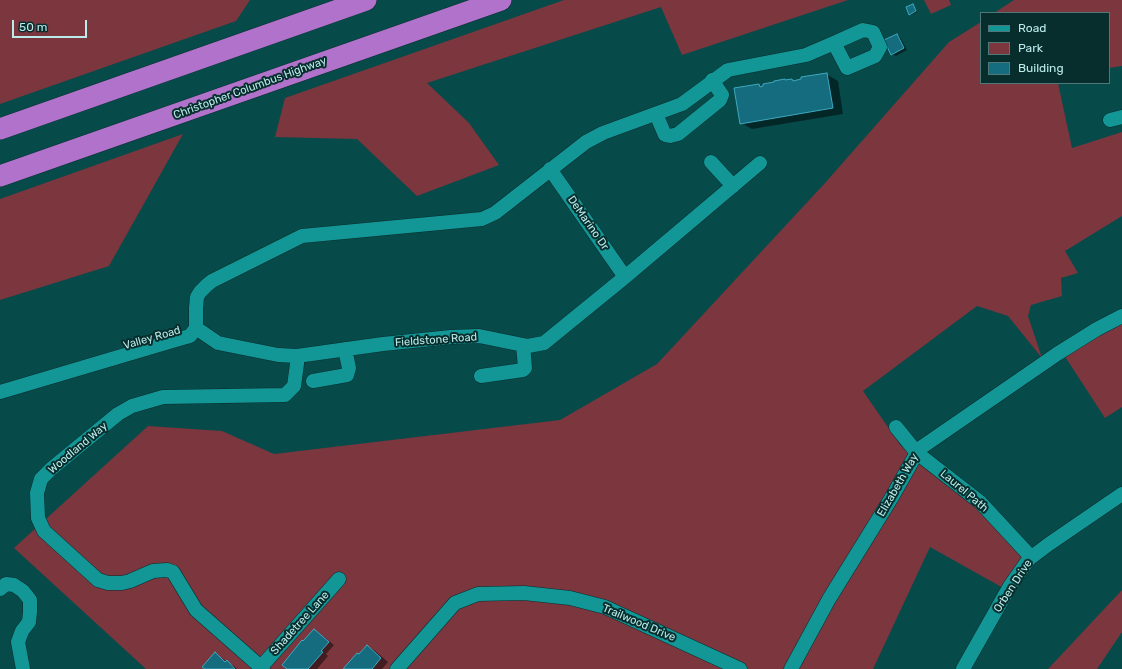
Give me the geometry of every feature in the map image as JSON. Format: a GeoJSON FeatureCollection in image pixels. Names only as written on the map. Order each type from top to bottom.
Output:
{"type":"FeatureCollection","features":[{"type":"Feature","properties":{"kind":"highway"},"geometry":{"type":"LineString","coordinates":[[0,129],[366,0]]}},
{"type":"Feature","properties":{"kind":"highway","name":"Christopher Columbus Highway"},"geometry":{"type":"LineString","coordinates":[[0,176],[501,0]]}},
{"type":"Feature","properties":{"kind":"street"},"geometry":{"type":"LineString","coordinates":[[196,328],[197,300],[200,292],[207,284],[302,236],[482,219],[495,213],[586,142],[603,133],[682,104],[712,80],[728,70],[806,55],[834,43]]}},
{"type":"Feature","properties":{"kind":"street"},"geometry":{"type":"LineString","coordinates":[[656,114],[665,135],[670,136],[678,134],[720,100],[722,95],[712,80]]}},
{"type":"Feature","properties":{"kind":"street"},"geometry":{"type":"LineString","coordinates":[[711,162],[733,186]]}},
{"type":"Feature","properties":{"kind":"street","name":"Fieldstone Road"},"geometry":{"type":"LineString","coordinates":[[196,328],[218,343],[278,355],[297,356],[451,336],[479,336],[528,346],[544,343],[760,164]]}},
{"type":"Feature","properties":{"kind":"street","name":"DeMarino Dr"},"geometry":{"type":"LineString","coordinates":[[550,169],[625,277]]}},
{"type":"Feature","properties":{"kind":"street","name":"Elizabeth Way"},"geometry":{"type":"LineString","coordinates":[[792,669],[829,600],[892,497],[919,449],[1057,354],[1097,329],[1122,316]]}},
{"type":"Feature","properties":{"kind":"street","name":"Valley Road"},"geometry":{"type":"LineString","coordinates":[[0,383],[186,327],[196,328]]}},
{"type":"Feature","properties":{"kind":"street","name":"Valley Road"},"geometry":{"type":"LineString","coordinates":[[0,392],[190,336],[196,328]]}},
{"type":"Feature","properties":{"kind":"street"},"geometry":{"type":"LineString","coordinates":[[481,376],[523,370],[525,368],[523,345]]}},
{"type":"Feature","properties":{"kind":"street"},"geometry":{"type":"LineString","coordinates":[[314,381],[346,375],[348,368],[345,349]]}},
{"type":"Feature","properties":{"kind":"street","name":"Woodland Way"},"geometry":{"type":"LineString","coordinates":[[262,668],[196,610],[173,572],[167,570],[153,571],[122,583],[108,583],[98,580],[44,531],[38,518],[36,493],[41,480],[51,469],[118,414],[132,406],[163,397],[285,395],[294,386],[297,356]]}},
{"type":"Feature","properties":{"kind":"street","name":"Laurel Path"},"geometry":{"type":"LineString","coordinates":[[896,427],[917,453],[980,502],[1031,557]]}},
{"type":"Feature","properties":{"kind":"street","name":"Orben Drive"},"geometry":{"type":"LineString","coordinates":[[963,669],[1010,586],[1031,557],[1122,494]]}},
{"type":"Feature","properties":{"kind":"street","name":"Shadetree Lane"},"geometry":{"type":"LineString","coordinates":[[262,668],[339,579]]}},
{"type":"Feature","properties":{"kind":"street"},"geometry":{"type":"LineString","coordinates":[[0,589],[6,584],[14,585],[23,591],[30,600],[29,622],[22,631],[18,642],[23,669]]}},
{"type":"Feature","properties":{"kind":"street","name":"Trailwood Drive"},"geometry":{"type":"LineString","coordinates":[[397,669],[455,603],[478,594],[524,593],[570,598],[605,607],[740,669]]}},
{"type":"Feature","properties":{"kind":"green space"},"geometry":{"type":"Polygon","coordinates":[[[0,0],[250,0],[236,21],[0,104],[0,0]]]}},
{"type":"Feature","properties":{"kind":"green space"},"geometry":{"type":"Polygon","coordinates":[[[564,0],[848,0],[682,55],[661,7],[427,83],[469,123],[499,165],[417,196],[357,139],[275,137],[285,98],[564,0]]]}},
{"type":"Feature","properties":{"kind":"green space"},"geometry":{"type":"Polygon","coordinates":[[[924,0],[949,0],[951,5],[931,14],[924,0]]]}},
{"type":"Feature","properties":{"kind":"green space"},"geometry":{"type":"Polygon","coordinates":[[[1014,0],[1122,0],[1122,66],[1110,68],[1110,12],[996,12],[1014,0]]]}},
{"type":"Feature","properties":{"kind":"green space"},"geometry":{"type":"Polygon","coordinates":[[[980,23],[980,84],[1058,84],[1072,148],[1122,132],[1122,216],[1065,251],[1078,273],[1061,278],[1062,296],[1031,305],[1028,316],[1042,358],[1008,316],[977,306],[863,391],[901,446],[976,507],[1025,555],[1005,589],[930,547],[873,669],[146,669],[14,548],[148,426],[222,431],[274,454],[560,420],[657,364],[825,183],[949,42],[980,23]]]}},
{"type":"Feature","properties":{"kind":"green space"},"geometry":{"type":"Polygon","coordinates":[[[183,134],[109,266],[0,300],[0,199],[183,134]]]}},
{"type":"Feature","properties":{"kind":"green space"},"geometry":{"type":"Polygon","coordinates":[[[1122,321],[1122,407],[1105,418],[1064,355],[1122,321]]]}},
{"type":"Feature","properties":{"kind":"green space"},"geometry":{"type":"Polygon","coordinates":[[[1122,590],[1122,632],[1097,669],[1048,669],[1122,590]]]}},
{"type":"Feature","properties":{"kind":"building"},"geometry":{"type":"Polygon","coordinates":[[[913,4],[916,11],[909,15],[906,7],[913,4]]]}},
{"type":"Feature","properties":{"kind":"building"},"geometry":{"type":"Polygon","coordinates":[[[897,34],[904,48],[891,55],[884,40],[897,34]]]}},
{"type":"Feature","properties":{"kind":"building"},"geometry":{"type":"Polygon","coordinates":[[[827,73],[833,108],[740,124],[734,88],[759,84],[760,87],[763,86],[763,84],[774,81],[792,79],[793,81],[801,79],[801,77],[827,73]]]}},
{"type":"Feature","properties":{"kind":"building"},"geometry":{"type":"Polygon","coordinates":[[[314,629],[329,642],[321,651],[323,652],[308,669],[287,669],[282,665],[302,640],[303,641],[314,629]]]}},
{"type":"Feature","properties":{"kind":"building"},"geometry":{"type":"Polygon","coordinates":[[[367,645],[381,658],[372,669],[343,669],[357,653],[359,654],[367,645]]]}},
{"type":"Feature","properties":{"kind":"building"},"geometry":{"type":"Polygon","coordinates":[[[215,652],[225,662],[227,660],[235,669],[205,669],[202,667],[215,652]]]}}]}
